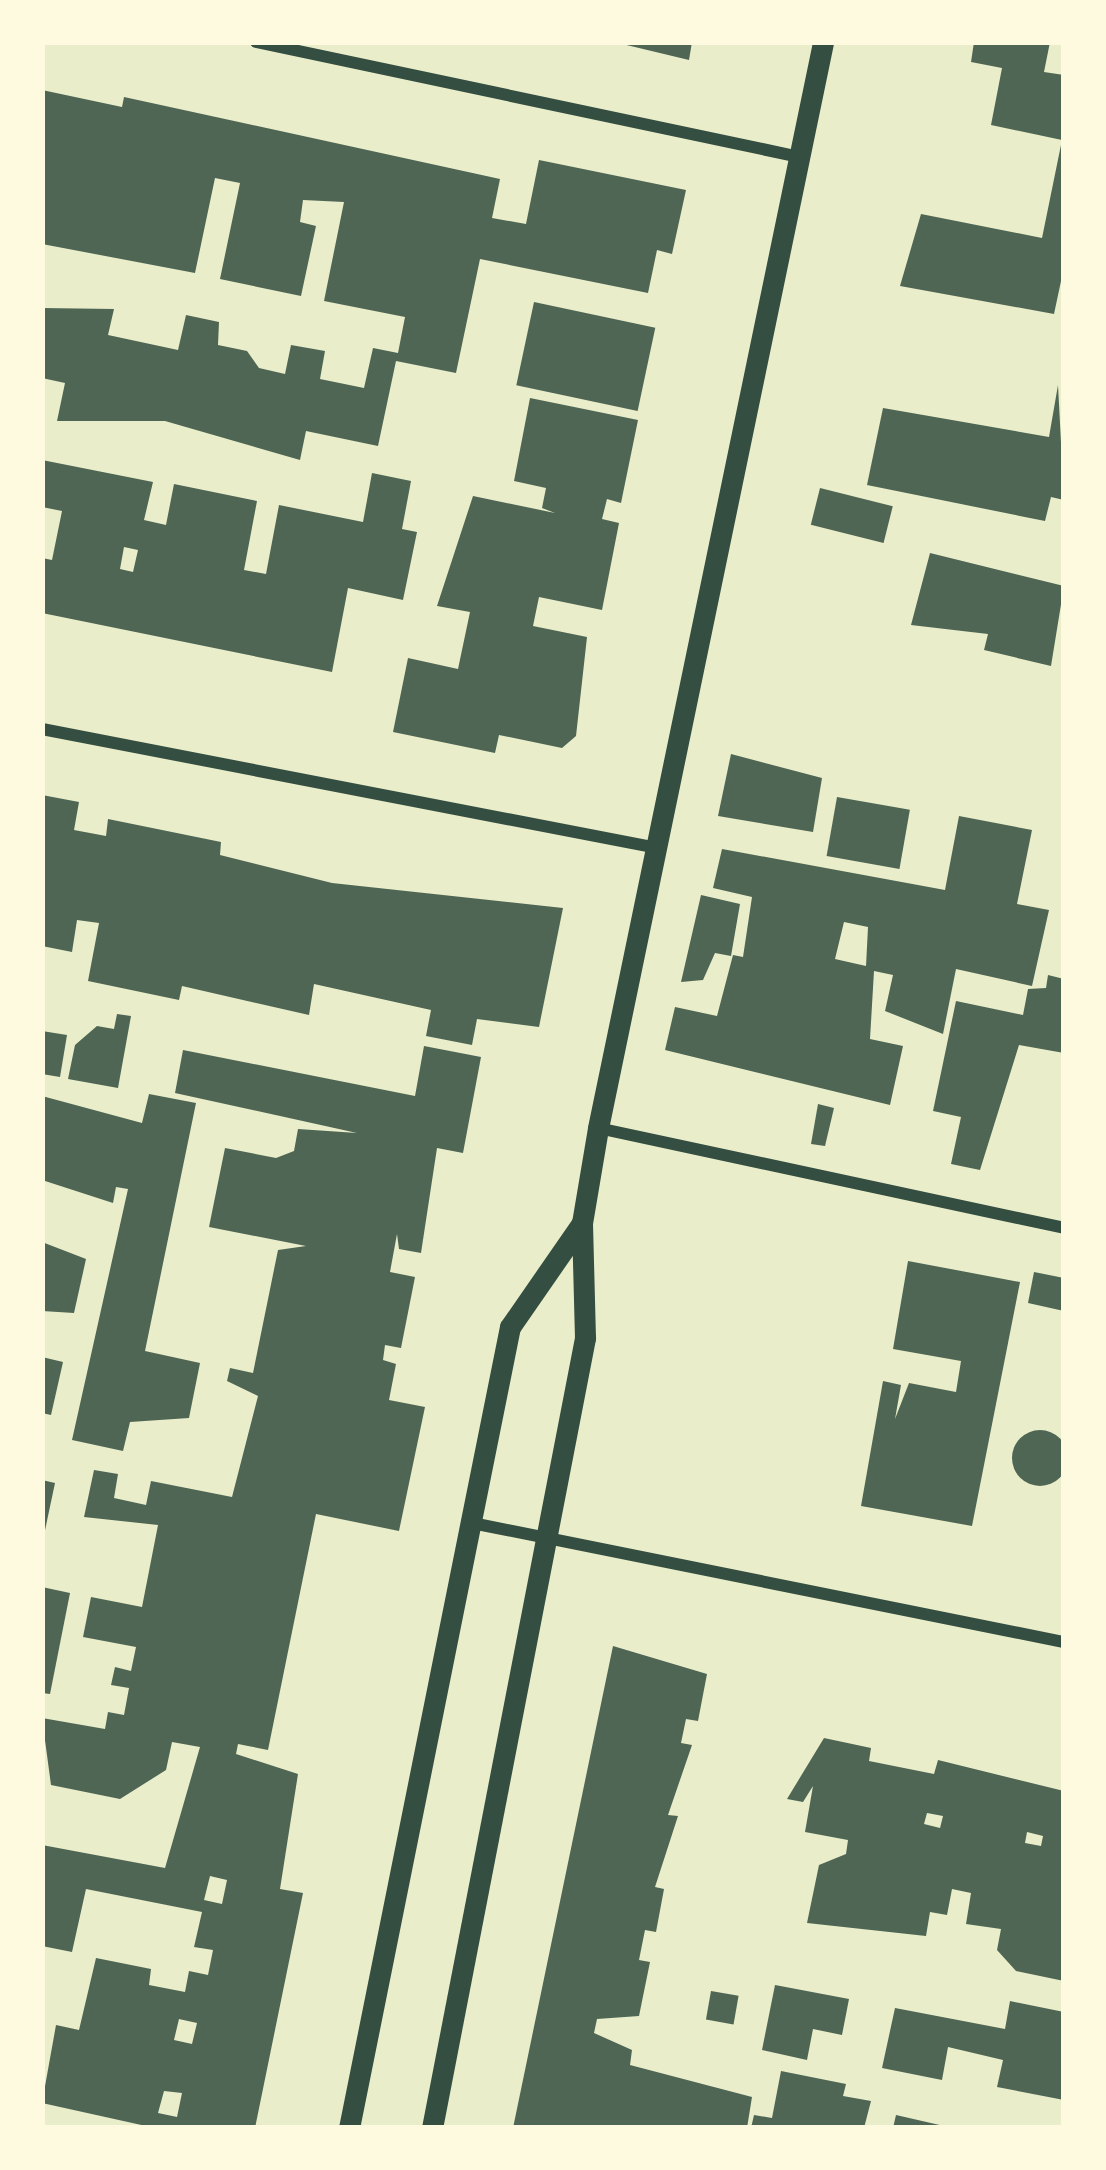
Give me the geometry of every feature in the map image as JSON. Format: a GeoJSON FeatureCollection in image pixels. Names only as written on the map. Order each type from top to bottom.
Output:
{"type":"FeatureCollection","features":[{"type":"Feature","properties":{"kind":"street"},"geometry":{"type":"LineString","coordinates":[[256,42],[800,157]]}},
{"type":"Feature","properties":{"kind":"street"},"geometry":{"type":"LineString","coordinates":[[432,2128],[585,1338],[582,1223],[598,1128],[652,848],[823,42]]}},
{"type":"Feature","properties":{"kind":"street"},"geometry":{"type":"LineString","coordinates":[[42,729],[652,848]]}},
{"type":"Feature","properties":{"kind":"street"},"geometry":{"type":"LineString","coordinates":[[598,1128],[1064,1228]]}},
{"type":"Feature","properties":{"kind":"street"},"geometry":{"type":"LineString","coordinates":[[349,2128],[466,1522],[510,1327],[582,1223]]}},
{"type":"Feature","properties":{"kind":"street"},"geometry":{"type":"LineString","coordinates":[[466,1522],[1064,1642]]}},
{"type":"Feature","properties":{"kind":"building"},"geometry":{"type":"Polygon","coordinates":[[[614,42],[692,42],[689,60],[614,42]]]}},
{"type":"Feature","properties":{"kind":"building"},"geometry":{"type":"Polygon","coordinates":[[[974,42],[1050,42],[1044,72],[1064,75],[1064,267],[1054,314],[900,286],[921,214],[1042,238],[1062,140],[991,125],[1002,68],[971,62],[974,42]]]}},
{"type":"Feature","properties":{"kind":"building"},"geometry":{"type":"Polygon","coordinates":[[[42,90],[122,107],[124,97],[500,179],[492,218],[526,224],[539,160],[686,190],[672,254],[657,250],[648,293],[480,259],[456,373],[396,361],[378,446],[306,431],[300,460],[165,421],[57,421],[65,383],[42,378],[42,308],[114,309],[108,335],[178,350],[186,315],[219,322],[218,345],[247,351],[259,368],[285,374],[291,345],[325,351],[320,379],[364,388],[373,348],[398,353],[405,317],[324,301],[344,202],[303,200],[300,222],[316,226],[301,296],[220,279],[240,183],[215,178],[195,273],[42,244],[42,90]]]}},
{"type":"Feature","properties":{"kind":"building"},"geometry":{"type":"Polygon","coordinates":[[[534,302],[655,328],[638,411],[516,385],[534,302]]]}},
{"type":"Feature","properties":{"kind":"building"},"geometry":{"type":"Polygon","coordinates":[[[1058,385],[1064,500],[1051,497],[1045,521],[867,485],[883,408],[1049,437],[1058,385]]]}},
{"type":"Feature","properties":{"kind":"building"},"geometry":{"type":"Polygon","coordinates":[[[530,398],[638,420],[621,503],[607,499],[602,519],[619,523],[602,610],[539,597],[533,626],[587,637],[576,736],[562,748],[499,735],[495,753],[393,732],[408,658],[458,669],[470,612],[437,606],[473,496],[555,513],[542,508],[546,488],[514,481],[530,398]]]}},
{"type":"Feature","properties":{"kind":"building"},"geometry":{"type":"Polygon","coordinates":[[[42,460],[153,482],[144,520],[166,525],[174,484],[257,501],[244,570],[266,574],[279,505],[363,522],[372,473],[411,481],[402,529],[417,532],[403,600],[348,588],[332,672],[42,613],[42,558],[52,560],[62,511],[42,507],[42,460]],[[124,547],[120,569],[133,572],[138,550],[124,547]]]}},
{"type":"Feature","properties":{"kind":"building"},"geometry":{"type":"Polygon","coordinates":[[[820,488],[893,506],[884,543],[811,525],[820,488]]]}},
{"type":"Feature","properties":{"kind":"building"},"geometry":{"type":"Polygon","coordinates":[[[930,553],[1064,586],[1051,666],[984,650],[988,634],[911,625],[930,553]]]}},
{"type":"Feature","properties":{"kind":"building"},"geometry":{"type":"Polygon","coordinates":[[[731,754],[822,778],[813,832],[718,816],[731,754]]]}},
{"type":"Feature","properties":{"kind":"building"},"geometry":{"type":"Polygon","coordinates":[[[42,795],[79,802],[74,830],[106,836],[108,819],[221,842],[220,855],[332,883],[563,908],[539,1027],[477,1019],[472,1045],[426,1036],[431,1010],[314,984],[309,1015],[182,986],[179,1000],[88,981],[99,923],[77,920],[72,952],[42,946],[42,795]]]}},
{"type":"Feature","properties":{"kind":"building"},"geometry":{"type":"Polygon","coordinates":[[[837,797],[910,810],[899,869],[827,856],[837,797]]]}},
{"type":"Feature","properties":{"kind":"building"},"geometry":{"type":"Polygon","coordinates":[[[959,816],[1032,830],[1017,904],[1049,910],[1032,986],[956,969],[943,1034],[885,1011],[893,975],[874,971],[870,1039],[903,1046],[890,1105],[665,1050],[675,1007],[717,1016],[733,955],[743,957],[752,897],[713,888],[722,849],[945,890],[959,816]],[[844,922],[835,959],[866,966],[868,927],[844,922]]]}},
{"type":"Feature","properties":{"kind":"building"},"geometry":{"type":"Polygon","coordinates":[[[701,895],[740,904],[731,956],[715,953],[703,980],[681,982],[701,895]]]}},
{"type":"Feature","properties":{"kind":"building"},"geometry":{"type":"Polygon","coordinates":[[[1048,975],[1064,979],[1064,1053],[1019,1045],[980,1170],[951,1164],[961,1117],[933,1111],[956,1001],[1023,1015],[1028,989],[1046,988],[1048,975]]]}},
{"type":"Feature","properties":{"kind":"building"},"geometry":{"type":"Polygon","coordinates":[[[117,1014],[131,1016],[118,1088],[68,1079],[75,1045],[97,1026],[114,1029],[117,1014]]]}},
{"type":"Feature","properties":{"kind":"building"},"geometry":{"type":"Polygon","coordinates":[[[42,1031],[67,1035],[60,1077],[42,1074],[42,1031]]]}},
{"type":"Feature","properties":{"kind":"building"},"geometry":{"type":"Polygon","coordinates":[[[424,1046],[481,1057],[463,1153],[437,1148],[421,1253],[399,1249],[397,1234],[390,1272],[415,1277],[401,1348],[385,1345],[383,1360],[396,1364],[389,1400],[425,1407],[399,1531],[316,1514],[268,1750],[238,1744],[236,1754],[298,1774],[280,1889],[303,1893],[255,2128],[155,2128],[42,2103],[56,2025],[79,2030],[96,1958],[151,1969],[149,1985],[185,1992],[189,1971],[208,1975],[213,1950],[194,1947],[202,1912],[86,1889],[72,1952],[42,1946],[42,1845],[165,1868],[200,1747],[172,1742],[166,1770],[120,1799],[51,1785],[42,1718],[105,1729],[108,1712],[124,1715],[129,1688],[111,1685],[115,1667],[131,1671],[136,1647],[83,1637],[91,1597],[142,1607],[158,1525],[84,1517],[94,1470],[118,1474],[114,1498],[146,1505],[151,1481],[232,1497],[258,1396],[227,1381],[230,1368],[253,1373],[278,1250],[306,1246],[209,1227],[225,1148],[276,1158],[294,1151],[298,1129],[357,1133],[175,1093],[183,1050],[415,1096],[424,1046]],[[210,1876],[204,1900],[222,1904],[227,1880],[210,1876]],[[179,2019],[174,2040],[192,2044],[197,2023],[179,2019]],[[164,2091],[158,2113],[177,2117],[182,2093],[164,2091]]]}},
{"type":"Feature","properties":{"kind":"building"},"geometry":{"type":"Polygon","coordinates":[[[149,1094],[196,1103],[145,1351],[200,1363],[189,1418],[130,1422],[123,1451],[72,1440],[128,1189],[116,1187],[113,1203],[42,1180],[42,1096],[142,1123],[149,1094]]]}},
{"type":"Feature","properties":{"kind":"building"},"geometry":{"type":"Polygon","coordinates":[[[818,1104],[834,1108],[825,1146],[811,1144],[818,1104]]]}},
{"type":"Feature","properties":{"kind":"building"},"geometry":{"type":"Polygon","coordinates":[[[42,1242],[86,1259],[74,1313],[42,1311],[42,1242]]]}},
{"type":"Feature","properties":{"kind":"building"},"geometry":{"type":"Polygon","coordinates":[[[908,1261],[1020,1282],[972,1526],[861,1506],[883,1381],[901,1385],[895,1419],[909,1383],[956,1392],[961,1361],[893,1349],[908,1261]]]}},
{"type":"Feature","properties":{"kind":"building"},"geometry":{"type":"Polygon","coordinates":[[[1034,1272],[1064,1278],[1064,1311],[1028,1303],[1034,1272]]]}},
{"type":"Feature","properties":{"kind":"building"},"geometry":{"type":"Polygon","coordinates":[[[42,1357],[63,1362],[51,1415],[42,1413],[42,1357]]]}},
{"type":"Feature","properties":{"kind":"building"},"geometry":{"type":"Polygon","coordinates":[[[1040,1430],[1060,1438],[1068,1458],[1060,1478],[1040,1486],[1020,1478],[1012,1458],[1020,1438],[1040,1430]]]}},
{"type":"Feature","properties":{"kind":"building"},"geometry":{"type":"Polygon","coordinates":[[[42,1480],[55,1483],[44,1535],[42,1535],[42,1480]]]}},
{"type":"Feature","properties":{"kind":"building"},"geometry":{"type":"Polygon","coordinates":[[[42,1587],[70,1593],[50,1694],[42,1693],[42,1587]]]}},
{"type":"Feature","properties":{"kind":"building"},"geometry":{"type":"Polygon","coordinates":[[[613,1646],[707,1674],[698,1721],[686,1719],[681,1743],[692,1745],[668,1815],[678,1816],[655,1887],[664,1889],[656,1932],[645,1930],[639,1960],[650,1962],[639,2016],[597,2019],[594,2033],[632,2050],[630,2065],[752,2097],[747,2128],[513,2128],[613,1646]]]}},
{"type":"Feature","properties":{"kind":"building"},"geometry":{"type":"Polygon","coordinates":[[[824,1738],[871,1748],[869,1761],[934,1774],[938,1760],[1064,1791],[1064,1981],[1016,1971],[997,1950],[1001,1929],[966,1924],[971,1893],[952,1889],[947,1915],[930,1912],[926,1936],[807,1923],[819,1865],[846,1854],[848,1840],[805,1832],[813,1786],[803,1802],[787,1799],[824,1738]],[[927,1813],[924,1824],[940,1828],[943,1816],[927,1813]],[[1027,1832],[1025,1843],[1041,1846],[1043,1836],[1027,1832]]]}},
{"type":"Feature","properties":{"kind":"building"},"geometry":{"type":"Polygon","coordinates":[[[775,1985],[849,1999],[842,2035],[813,2029],[807,2060],[762,2050],[775,1985]]]}},
{"type":"Feature","properties":{"kind":"building"},"geometry":{"type":"Polygon","coordinates":[[[711,1991],[739,1996],[734,2024],[706,2020],[711,1991]]]}},
{"type":"Feature","properties":{"kind":"building"},"geometry":{"type":"Polygon","coordinates":[[[1010,2001],[1064,2012],[1064,2100],[997,2087],[1003,2060],[948,2047],[942,2080],[882,2068],[895,2008],[1005,2029],[1010,2001]]]}},
{"type":"Feature","properties":{"kind":"building"},"geometry":{"type":"Polygon","coordinates":[[[781,2071],[846,2084],[843,2096],[871,2101],[864,2128],[751,2128],[754,2115],[772,2118],[781,2071]]]}},
{"type":"Feature","properties":{"kind":"building"},"geometry":{"type":"Polygon","coordinates":[[[896,2115],[944,2126],[944,2128],[893,2128],[896,2115]]]}}]}
